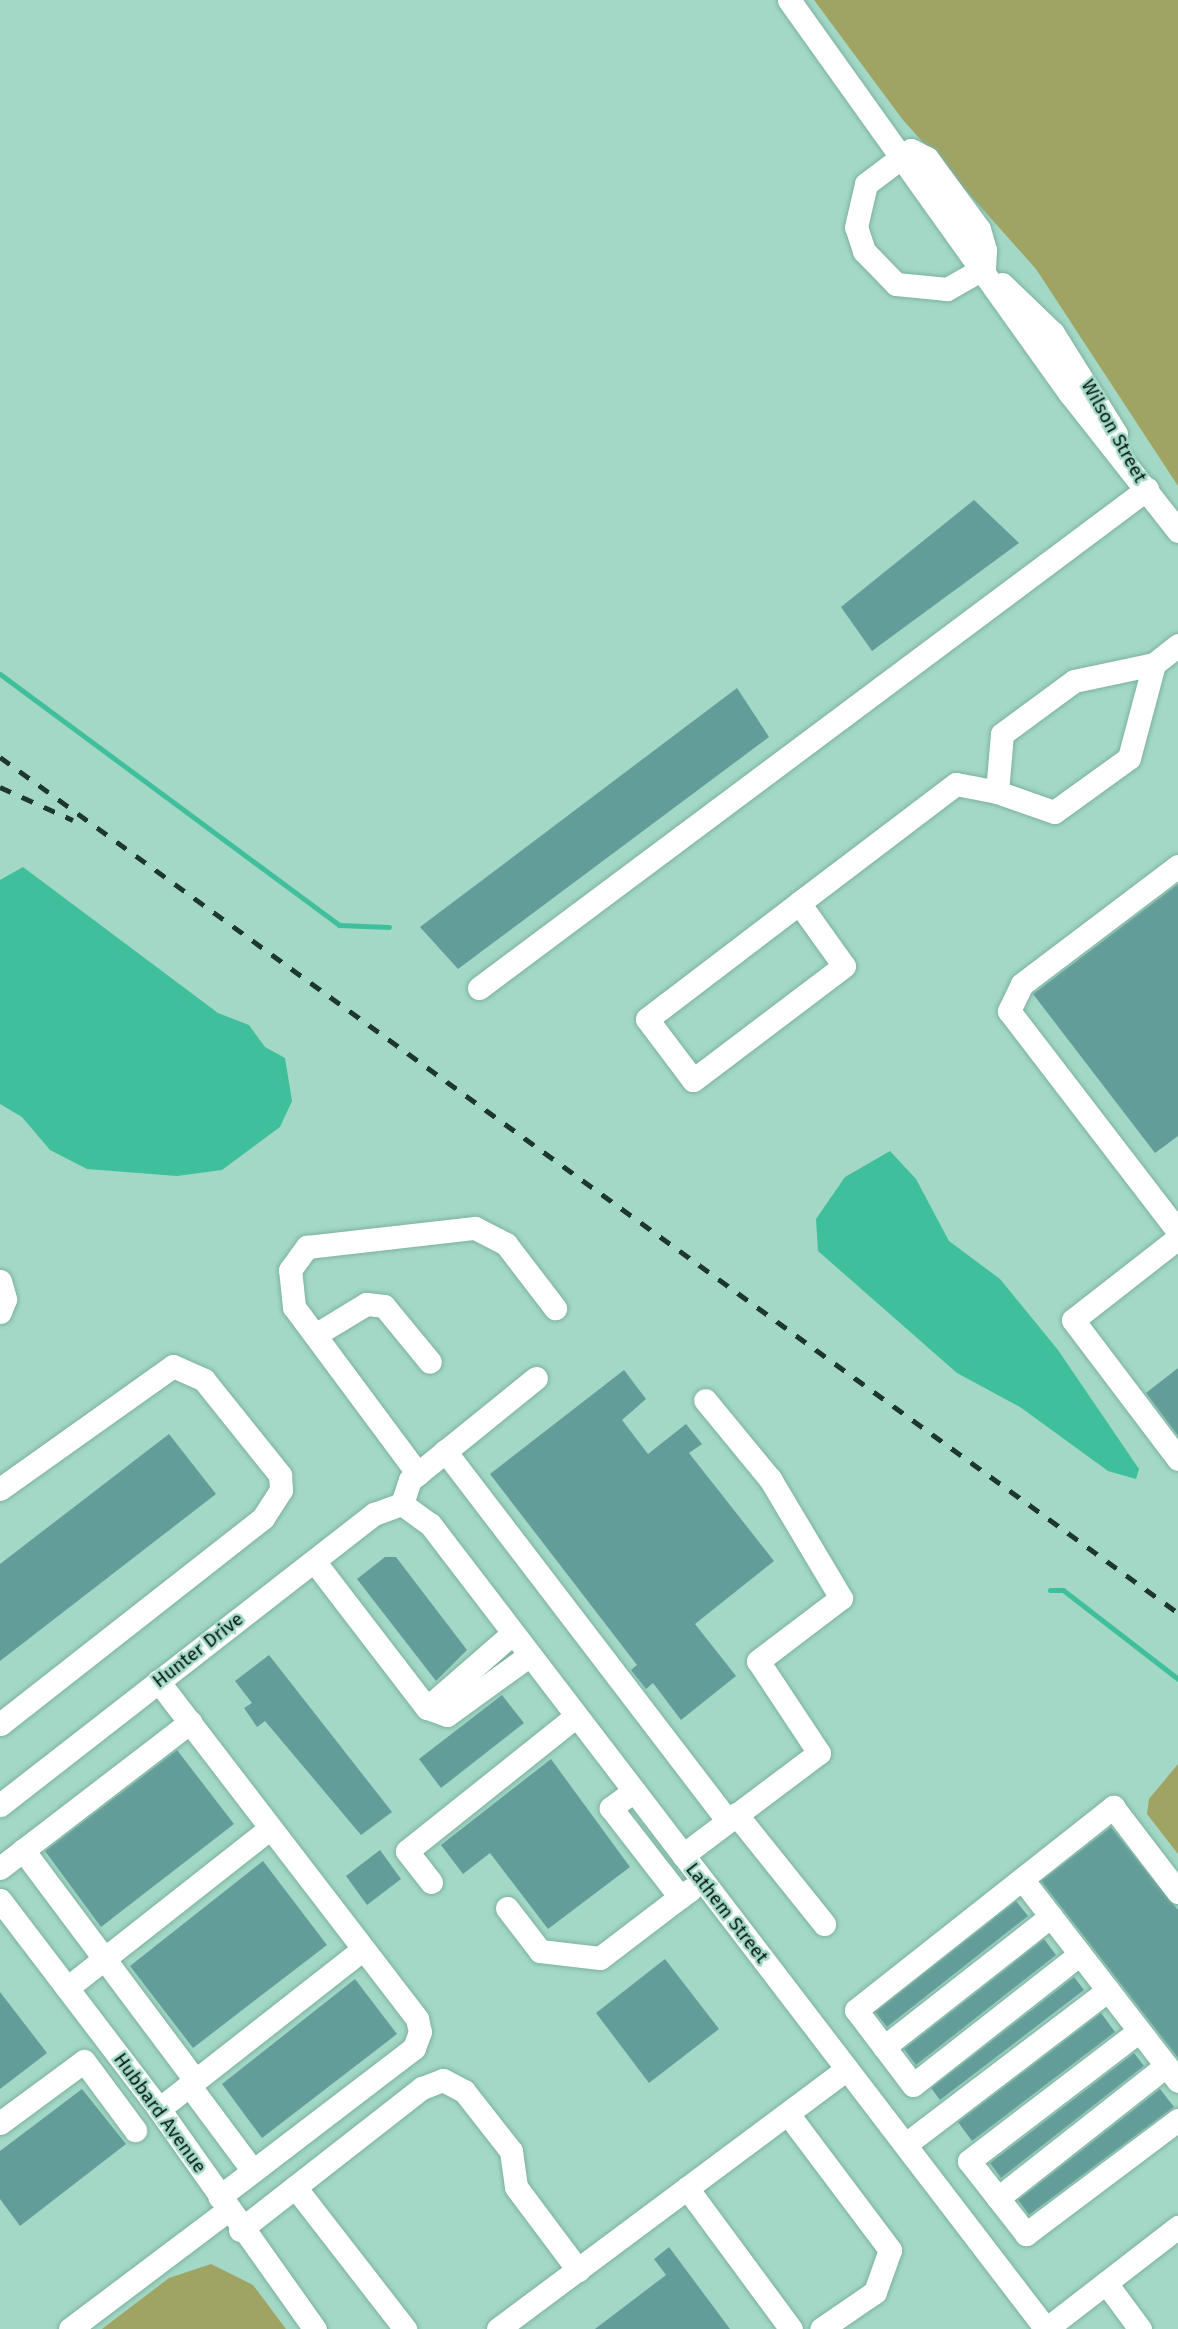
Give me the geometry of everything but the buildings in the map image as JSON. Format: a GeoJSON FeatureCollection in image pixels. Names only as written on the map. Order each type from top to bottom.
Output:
{"type":"FeatureCollection","features":[{"type":"Feature","properties":{"kind":"street","name":"Wilson Street"},"geometry":{"type":"LineString","coordinates":[[789,0],[984,268],[1053,333],[1147,489],[1178,531]]}},
{"type":"Feature","properties":{"kind":"street"},"geometry":{"type":"LineString","coordinates":[[901,155],[866,184],[858,203],[856,227],[878,271],[896,284],[925,290],[947,289],[984,268]]}},
{"type":"Feature","properties":{"kind":"street"},"geometry":{"type":"LineString","coordinates":[[479,988],[1147,489]]}},
{"type":"Feature","properties":{"kind":"street"},"geometry":{"type":"LineString","coordinates":[[998,792],[1002,734],[1074,681],[1154,664],[1178,645]]}},
{"type":"Feature","properties":{"kind":"street"},"geometry":{"type":"LineString","coordinates":[[799,904],[844,966],[693,1080],[648,1019],[956,784],[998,792],[1054,812],[1129,758],[1154,664]]}},
{"type":"Feature","properties":{"kind":"street"},"geometry":{"type":"LineString","coordinates":[[1178,866],[1022,984],[1009,1011],[1178,1231]]}},
{"type":"Feature","properties":{"kind":"street"},"geometry":{"type":"LineString","coordinates":[[418,1474],[294,1307],[290,1270],[307,1247],[475,1228],[506,1244],[555,1308]]}},
{"type":"Feature","properties":{"kind":"street"},"geometry":{"type":"LineString","coordinates":[[1178,1238],[1073,1320],[1178,1459]]}},
{"type":"Feature","properties":{"kind":"street"},"geometry":{"type":"LineString","coordinates":[[0,1281],[5,1299],[0,1312]]}},
{"type":"Feature","properties":{"kind":"street"},"geometry":{"type":"LineString","coordinates":[[315,1335],[366,1304],[384,1306],[430,1362]]}},
{"type":"Feature","properties":{"kind":"street"},"geometry":{"type":"LineString","coordinates":[[0,1489],[173,1366],[204,1380],[279,1475],[281,1490],[263,1518],[0,1724]]}},
{"type":"Feature","properties":{"kind":"street"},"geometry":{"type":"LineString","coordinates":[[402,1504],[418,1474],[536,1378]]}},
{"type":"Feature","properties":{"kind":"street"},"geometry":{"type":"LineString","coordinates":[[682,1855],[819,1753],[758,1661],[841,1598],[769,1479],[705,1400]]}},
{"type":"Feature","properties":{"kind":"street"},"geometry":{"type":"LineString","coordinates":[[445,1451],[731,1817],[824,1924]]}},
{"type":"Feature","properties":{"kind":"street","name":"Hunter Drive"},"geometry":{"type":"LineString","coordinates":[[0,1805],[374,1514],[402,1504]]}},
{"type":"Feature","properties":{"kind":"street","name":"Lathem Street"},"geometry":{"type":"LineString","coordinates":[[402,1504],[430,1524],[1046,2329]]}},
{"type":"Feature","properties":{"kind":"street"},"geometry":{"type":"LineString","coordinates":[[314,1561],[427,1708],[447,1715],[530,1655]]}},
{"type":"Feature","properties":{"kind":"street"},"geometry":{"type":"LineString","coordinates":[[427,1708],[513,1633]]}},
{"type":"Feature","properties":{"kind":"street"},"geometry":{"type":"LineString","coordinates":[[158,1681],[418,2019],[414,2048],[253,2171],[229,2212]]}},
{"type":"Feature","properties":{"kind":"street"},"geometry":{"type":"LineString","coordinates":[[431,1882],[407,1850],[576,1716]]}},
{"type":"Feature","properties":{"kind":"street"},"geometry":{"type":"LineString","coordinates":[[0,1868],[190,1722]]}},
{"type":"Feature","properties":{"kind":"street"},"geometry":{"type":"LineString","coordinates":[[634,1791],[611,1808],[680,1897]]}},
{"type":"Feature","properties":{"kind":"street"},"geometry":{"type":"LineString","coordinates":[[1080,1954],[913,2085],[856,2010],[1112,1807],[1178,1892]]}},
{"type":"Feature","properties":{"kind":"street"},"geometry":{"type":"LineString","coordinates":[[67,1988],[270,1828]]}},
{"type":"Feature","properties":{"kind":"street"},"geometry":{"type":"LineString","coordinates":[[23,1850],[104,1958],[253,2171]]}},
{"type":"Feature","properties":{"kind":"street"},"geometry":{"type":"LineString","coordinates":[[998,2198],[1172,2074],[1022,1879]]}},
{"type":"Feature","properties":{"kind":"street"},"geometry":{"type":"LineString","coordinates":[[506,1908],[540,1951],[600,1958],[702,1880]]}},
{"type":"Feature","properties":{"kind":"street","name":"Hubbard Avenue"},"geometry":{"type":"LineString","coordinates":[[0,1900],[137,2078],[229,2212],[315,2329]]}},
{"type":"Feature","properties":{"kind":"street"},"geometry":{"type":"LineString","coordinates":[[884,2048],[1051,1916]]}},
{"type":"Feature","properties":{"kind":"street"},"geometry":{"type":"LineString","coordinates":[[159,2109],[363,1949]]}},
{"type":"Feature","properties":{"kind":"street"},"geometry":{"type":"LineString","coordinates":[[906,2144],[1108,1990]]}},
{"type":"Feature","properties":{"kind":"street"},"geometry":{"type":"LineString","coordinates":[[1139,2031],[969,2161],[1026,2234],[1178,2120]]}},
{"type":"Feature","properties":{"kind":"street"},"geometry":{"type":"LineString","coordinates":[[0,2123],[84,2061],[135,2130]]}},
{"type":"Feature","properties":{"kind":"street"},"geometry":{"type":"LineString","coordinates":[[498,2329],[847,2069]]}},
{"type":"Feature","properties":{"kind":"street"},"geometry":{"type":"LineString","coordinates":[[111,2098],[137,2078]]}},
{"type":"Feature","properties":{"kind":"street"},"geometry":{"type":"LineString","coordinates":[[70,2329],[229,2212],[295,2187],[422,2088],[443,2080],[464,2091],[511,2151],[516,2188],[578,2270]]}},
{"type":"Feature","properties":{"kind":"street"},"geometry":{"type":"LineString","coordinates":[[788,2114],[890,2250],[875,2292],[821,2329]]}},
{"type":"Feature","properties":{"kind":"street"},"geometry":{"type":"LineString","coordinates":[[295,2187],[405,2329]]}},
{"type":"Feature","properties":{"kind":"street"},"geometry":{"type":"LineString","coordinates":[[687,2188],[791,2329]]}},
{"type":"Feature","properties":{"kind":"street"},"geometry":{"type":"LineString","coordinates":[[1046,2329],[1178,2227]]}},
{"type":"Feature","properties":{"kind":"street"},"geometry":{"type":"LineString","coordinates":[[1106,2283],[1140,2329]]}},
{"type":"Feature","properties":{"kind":"shaded area"},"geometry":{"type":"Polygon","coordinates":[[[814,0],[1178,0],[1178,486],[1036,269],[903,120],[814,0]]]}},
{"type":"Feature","properties":{"kind":"shaded area"},"geometry":{"type":"Polygon","coordinates":[[[23,867],[218,1013],[249,1025],[265,1047],[285,1058],[292,1101],[280,1127],[222,1170],[177,1176],[87,1169],[50,1150],[22,1117],[0,1104],[0,880],[23,867]]]}},
{"type":"Feature","properties":{"kind":"shaded area"},"geometry":{"type":"Polygon","coordinates":[[[890,1151],[916,1179],[949,1241],[1000,1279],[1058,1350],[1139,1469],[1136,1479],[1108,1471],[1020,1407],[957,1373],[818,1251],[816,1219],[845,1177],[890,1151]]]}},
{"type":"Feature","properties":{"kind":"shaded area"},"geometry":{"type":"Polygon","coordinates":[[[1178,1764],[1178,1854],[1147,1814],[1149,1799],[1178,1764]]]}},
{"type":"Feature","properties":{"kind":"shaded area"},"geometry":{"type":"Polygon","coordinates":[[[211,2264],[253,2285],[286,2329],[102,2329],[169,2278],[211,2264]]]}},
{"type":"Feature","properties":{"kind":"waterway"},"geometry":{"type":"LineString","coordinates":[[0,674],[339,925],[389,927]]}},
{"type":"Feature","properties":{"kind":"waterway"},"geometry":{"type":"LineString","coordinates":[[1050,1590],[1063,1590],[1178,1679]]}},
{"type":"Feature","properties":{"kind":"railway"},"geometry":{"type":"LineString","coordinates":[[0,757],[1178,1613]]}},
{"type":"Feature","properties":{"kind":"railway"},"geometry":{"type":"LineString","coordinates":[[0,787],[73,820]]}}]}
